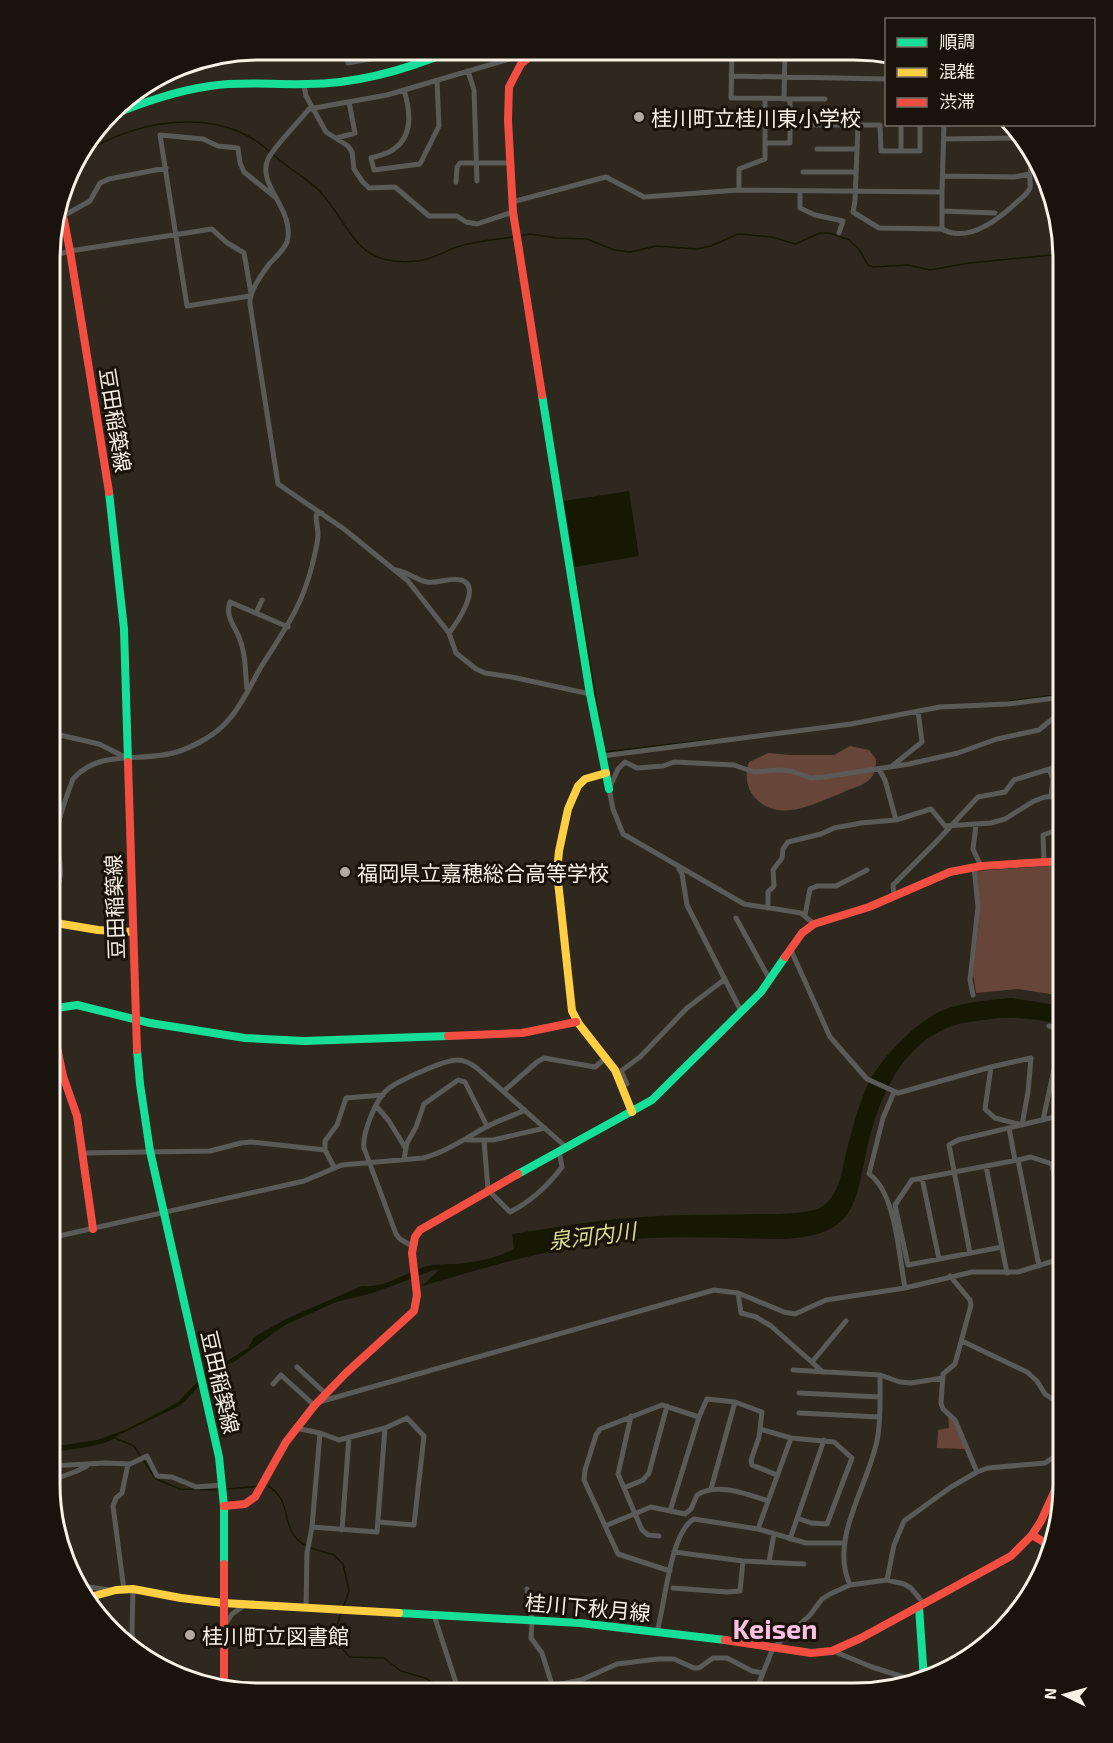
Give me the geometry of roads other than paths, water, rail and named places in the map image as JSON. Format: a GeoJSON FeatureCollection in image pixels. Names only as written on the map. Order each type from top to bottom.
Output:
{"type":"FeatureCollection","features":[{"type":"Feature","properties":{"kind":"street"},"geometry":{"type":"LineString","coordinates":[[347,60],[348,63],[363,60]]}},
{"type":"Feature","properties":{"kind":"street"},"geometry":{"type":"LineString","coordinates":[[127,110],[173,94],[210,86],[339,83],[386,75],[431,60]]}},
{"type":"Feature","properties":{"kind":"street"},"geometry":{"type":"LineString","coordinates":[[279,200],[244,172],[240,163],[239,151],[235,147],[218,146],[203,138],[160,135],[188,306],[251,295],[268,266],[286,243],[287,223],[279,200],[268,184],[267,162],[309,109],[404,90],[506,60]]}},
{"type":"Feature","properties":{"kind":"street"},"geometry":{"type":"LineString","coordinates":[[526,60],[521,64],[509,87],[513,213],[590,694],[615,816],[623,834],[744,904],[805,915],[814,924]]}},
{"type":"Feature","properties":{"kind":"street"},"geometry":{"type":"LineString","coordinates":[[732,60],[731,98],[825,99]]}},
{"type":"Feature","properties":{"kind":"street"},"geometry":{"type":"LineString","coordinates":[[765,143],[790,143],[785,60]]}},
{"type":"Feature","properties":{"kind":"street"},"geometry":{"type":"LineString","coordinates":[[468,71],[474,90],[477,181]]}},
{"type":"Feature","properties":{"kind":"street"},"geometry":{"type":"LineString","coordinates":[[731,76],[885,79]]}},
{"type":"Feature","properties":{"kind":"street"},"geometry":{"type":"LineString","coordinates":[[404,90],[409,113],[407,133],[394,149],[371,158],[374,170],[420,164],[439,126],[438,81]]}},
{"type":"Feature","properties":{"kind":"street"},"geometry":{"type":"LineString","coordinates":[[304,85],[306,96],[326,132],[348,146],[352,152],[354,169],[369,188],[395,187],[429,216],[457,216],[466,222],[477,224],[513,213]]}},
{"type":"Feature","properties":{"kind":"street"},"geometry":{"type":"LineString","coordinates":[[739,190],[739,169],[765,159],[765,99]]}},
{"type":"Feature","properties":{"kind":"street"},"geometry":{"type":"LineString","coordinates":[[337,138],[355,133],[349,102]]}},
{"type":"Feature","properties":{"kind":"street"},"geometry":{"type":"LineString","coordinates":[[790,125],[880,125],[881,151],[920,151],[920,126]]}},
{"type":"Feature","properties":{"kind":"street"},"geometry":{"type":"LineString","coordinates":[[858,125],[853,212],[879,228],[942,229],[964,232],[988,226],[1025,195],[1031,185],[1031,169]]}},
{"type":"Feature","properties":{"kind":"street"},"geometry":{"type":"LineString","coordinates":[[901,126],[901,151]]}},
{"type":"Feature","properties":{"kind":"street"},"geometry":{"type":"LineString","coordinates":[[942,229],[944,126]]}},
{"type":"Feature","properties":{"kind":"street"},"geometry":{"type":"LineString","coordinates":[[944,138],[1012,138]]}},
{"type":"Feature","properties":{"kind":"street"},"geometry":{"type":"LineString","coordinates":[[817,149],[856,149]]}},
{"type":"Feature","properties":{"kind":"street"},"geometry":{"type":"LineString","coordinates":[[456,182],[457,167],[460,164],[510,163]]}},
{"type":"Feature","properties":{"kind":"street"},"geometry":{"type":"LineString","coordinates":[[66,211],[84,206],[90,201],[100,183],[109,179],[166,168]]}},
{"type":"Feature","properties":{"kind":"street"},"geometry":{"type":"LineString","coordinates":[[803,172],[855,172]]}},
{"type":"Feature","properties":{"kind":"street"},"geometry":{"type":"LineString","coordinates":[[943,176],[1014,177],[1030,174]]}},
{"type":"Feature","properties":{"kind":"street"},"geometry":{"type":"LineString","coordinates":[[513,202],[606,177],[644,197],[739,190],[942,192]]}},
{"type":"Feature","properties":{"kind":"street"},"geometry":{"type":"LineString","coordinates":[[800,191],[800,208],[843,221],[838,233]]}},
{"type":"Feature","properties":{"kind":"street"},"geometry":{"type":"LineString","coordinates":[[942,211],[994,213]]}},
{"type":"Feature","properties":{"kind":"street","name":"豆田稲築線"},"geometry":{"type":"LineString","coordinates":[[63,223],[70,251],[114,522],[120,572],[124,629],[135,1019],[140,1084],[150,1151],[217,1446],[222,1485],[224,1679]]}},
{"type":"Feature","properties":{"kind":"street"},"geometry":{"type":"LineString","coordinates":[[60,254],[212,229],[226,242],[244,253],[277,480],[282,488],[322,513],[408,580],[449,633],[456,653],[476,669],[485,673],[590,694]]}},
{"type":"Feature","properties":{"kind":"street"},"geometry":{"type":"LineString","coordinates":[[60,821],[73,779],[91,765],[112,758],[174,753],[218,730],[230,719],[288,627],[307,584],[318,537],[316,516],[322,513]]}},
{"type":"Feature","properties":{"kind":"street"},"geometry":{"type":"LineString","coordinates":[[396,570],[431,583],[463,580],[469,589],[465,611],[449,633]]}},
{"type":"Feature","properties":{"kind":"street"},"geometry":{"type":"LineString","coordinates":[[256,614],[262,600]]}},
{"type":"Feature","properties":{"kind":"street"},"geometry":{"type":"LineString","coordinates":[[248,690],[245,653],[229,617],[230,602],[288,627]]}},
{"type":"Feature","properties":{"kind":"street"},"geometry":{"type":"LineString","coordinates":[[602,756],[851,724],[940,707],[1008,704],[1053,698]]}},
{"type":"Feature","properties":{"kind":"street"},"geometry":{"type":"LineString","coordinates":[[891,767],[922,742],[918,711]]}},
{"type":"Feature","properties":{"kind":"street"},"geometry":{"type":"LineString","coordinates":[[609,789],[618,770],[625,762],[637,768],[663,766],[674,762],[734,765],[754,772],[791,771],[811,778],[891,767],[958,753],[997,739],[1039,730],[1053,718]]}},
{"type":"Feature","properties":{"kind":"street"},"geometry":{"type":"LineString","coordinates":[[60,736],[99,744],[127,758]]}},
{"type":"Feature","properties":{"kind":"street"},"geometry":{"type":"LineString","coordinates":[[894,896],[893,885],[978,797],[1005,792],[1014,780],[1053,768]]}},
{"type":"Feature","properties":{"kind":"street"},"geometry":{"type":"LineString","coordinates":[[879,769],[885,780],[896,820]]}},
{"type":"Feature","properties":{"kind":"street"},"geometry":{"type":"LineString","coordinates":[[768,908],[768,892],[774,886],[773,870],[782,858],[783,849],[788,842],[834,828],[896,820],[932,809],[945,826],[991,823],[1005,819],[1034,801],[1051,796],[1053,779],[1049,769]]}},
{"type":"Feature","properties":{"kind":"street"},"geometry":{"type":"LineString","coordinates":[[606,773],[587,778],[577,786],[558,852],[557,872],[569,995],[576,1022],[607,1057],[632,1112]]}},
{"type":"Feature","properties":{"kind":"street"},"geometry":{"type":"LineString","coordinates":[[973,995],[970,980],[978,907],[977,866],[973,849],[976,825]]}},
{"type":"Feature","properties":{"kind":"street"},"geometry":{"type":"LineString","coordinates":[[1044,862],[1043,835],[1053,832]]}},
{"type":"Feature","properties":{"kind":"street"},"geometry":{"type":"LineString","coordinates":[[60,854],[62,863],[60,881]]}},
{"type":"Feature","properties":{"kind":"street"},"geometry":{"type":"LineString","coordinates":[[224,1506],[242,1505],[252,1500],[283,1445],[316,1404],[414,1311],[417,1303],[412,1246],[417,1233],[488,1190],[632,1112],[659,1093],[770,980],[802,933],[814,924],[869,907],[950,872],[977,866],[1053,862]]}},
{"type":"Feature","properties":{"kind":"street"},"geometry":{"type":"LineString","coordinates":[[678,867],[682,874],[687,905],[741,1011]]}},
{"type":"Feature","properties":{"kind":"street"},"geometry":{"type":"LineString","coordinates":[[805,915],[810,889],[817,886],[836,886],[867,870]]}},
{"type":"Feature","properties":{"kind":"street"},"geometry":{"type":"LineString","coordinates":[[736,918],[770,980]]}},
{"type":"Feature","properties":{"kind":"street"},"geometry":{"type":"LineString","coordinates":[[60,924],[98,930],[133,932]]}},
{"type":"Feature","properties":{"kind":"street"},"geometry":{"type":"LineString","coordinates":[[790,948],[830,1037],[867,1079],[893,1091],[898,1093],[1031,1058],[1022,1125]]}},
{"type":"Feature","properties":{"kind":"street"},"geometry":{"type":"LineString","coordinates":[[622,1086],[627,1084],[621,1071],[640,1057],[687,1008],[725,978]]}},
{"type":"Feature","properties":{"kind":"street"},"geometry":{"type":"LineString","coordinates":[[60,1009],[77,1005],[135,1019],[245,1038],[304,1041],[522,1033],[576,1022]]}},
{"type":"Feature","properties":{"kind":"street"},"geometry":{"type":"LineString","coordinates":[[1049,1026],[1053,1027]]}},
{"type":"Feature","properties":{"kind":"street"},"geometry":{"type":"LineString","coordinates":[[504,1091],[544,1058],[595,1067],[607,1057]]}},
{"type":"Feature","properties":{"kind":"street"},"geometry":{"type":"LineString","coordinates":[[412,1246],[396,1234],[363,1148],[363,1133],[383,1095],[388,1089],[439,1064],[457,1060],[464,1061],[478,1069],[545,1128],[562,1149],[562,1167],[539,1195],[510,1212],[488,1190],[484,1140]]}},
{"type":"Feature","properties":{"kind":"street"},"geometry":{"type":"LineString","coordinates":[[60,1061],[77,1116],[93,1229]]}},
{"type":"Feature","properties":{"kind":"street"},"geometry":{"type":"LineString","coordinates":[[991,1067],[986,1109],[995,1118],[1022,1125]]}},
{"type":"Feature","properties":{"kind":"street"},"geometry":{"type":"LineString","coordinates":[[1043,1120],[1053,1074]]}},
{"type":"Feature","properties":{"kind":"street"},"geometry":{"type":"LineString","coordinates":[[404,1159],[423,1104],[458,1080],[465,1082],[487,1126]]}},
{"type":"Feature","properties":{"kind":"street"},"geometry":{"type":"LineString","coordinates":[[893,1091],[868,1174],[880,1185],[890,1209],[905,1288]]}},
{"type":"Feature","properties":{"kind":"street"},"geometry":{"type":"LineString","coordinates":[[334,1167],[325,1150],[325,1141],[337,1125],[346,1098],[383,1095]]}},
{"type":"Feature","properties":{"kind":"street"},"geometry":{"type":"LineString","coordinates":[[376,1107],[389,1121],[406,1149]]}},
{"type":"Feature","properties":{"kind":"street"},"geometry":{"type":"LineString","coordinates":[[60,1236],[304,1181],[334,1167],[433,1156],[466,1140],[487,1126],[525,1110]]}},
{"type":"Feature","properties":{"kind":"street"},"geometry":{"type":"LineString","coordinates":[[970,1253],[950,1145],[958,1140],[1053,1118]]}},
{"type":"Feature","properties":{"kind":"street"},"geometry":{"type":"LineString","coordinates":[[466,1140],[494,1140],[545,1128]]}},
{"type":"Feature","properties":{"kind":"street"},"geometry":{"type":"LineString","coordinates":[[1009,1128],[1039,1266]]}},
{"type":"Feature","properties":{"kind":"street"},"geometry":{"type":"LineString","coordinates":[[83,1153],[210,1151],[251,1142],[325,1150]]}},
{"type":"Feature","properties":{"kind":"street"},"geometry":{"type":"LineString","coordinates":[[1002,1247],[908,1265],[896,1205],[912,1180],[1031,1157],[1052,1164],[1053,1169]]}},
{"type":"Feature","properties":{"kind":"street"},"geometry":{"type":"LineString","coordinates":[[986,1166],[1007,1273]]}},
{"type":"Feature","properties":{"kind":"street"},"geometry":{"type":"LineString","coordinates":[[922,1178],[939,1259]]}},
{"type":"Feature","properties":{"kind":"street"},"geometry":{"type":"LineString","coordinates":[[316,1404],[714,1290],[738,1293],[784,1312],[795,1314],[826,1300],[905,1288],[972,1272],[1018,1272],[1053,1261]]}},
{"type":"Feature","properties":{"kind":"street"},"geometry":{"type":"LineString","coordinates":[[950,1276],[970,1300],[962,1341],[955,1364],[946,1370],[943,1378],[941,1398],[943,1409],[955,1420],[977,1472]]}},
{"type":"Feature","properties":{"kind":"street"},"geometry":{"type":"LineString","coordinates":[[738,1293],[741,1313],[756,1317],[771,1326],[823,1372]]}},
{"type":"Feature","properties":{"kind":"street"},"geometry":{"type":"LineString","coordinates":[[812,1362],[846,1321]]}},
{"type":"Feature","properties":{"kind":"street"},"geometry":{"type":"LineString","coordinates":[[962,1341],[1027,1372],[1038,1382],[1045,1394],[1053,1399]]}},
{"type":"Feature","properties":{"kind":"street"},"geometry":{"type":"LineString","coordinates":[[297,1367],[326,1394]]}},
{"type":"Feature","properties":{"kind":"street"},"geometry":{"type":"LineString","coordinates":[[793,1370],[880,1375],[911,1383],[943,1378]]}},
{"type":"Feature","properties":{"kind":"street"},"geometry":{"type":"LineString","coordinates":[[273,1384],[281,1375],[316,1404]]}},
{"type":"Feature","properties":{"kind":"street"},"geometry":{"type":"LineString","coordinates":[[850,1585],[845,1575],[845,1542],[874,1450],[879,1417],[880,1375]]}},
{"type":"Feature","properties":{"kind":"street"},"geometry":{"type":"LineString","coordinates":[[799,1393],[879,1397]]}},
{"type":"Feature","properties":{"kind":"street"},"geometry":{"type":"LineString","coordinates":[[670,1511],[699,1417],[707,1399],[735,1402],[762,1412],[760,1429],[751,1460],[752,1465],[777,1475]]}},
{"type":"Feature","properties":{"kind":"street"},"geometry":{"type":"LineString","coordinates":[[711,1489],[735,1402]]}},
{"type":"Feature","properties":{"kind":"street"},"geometry":{"type":"LineString","coordinates":[[670,1571],[621,1556],[616,1551],[584,1480],[585,1470],[597,1431],[656,1406],[667,1406],[699,1417]]}},
{"type":"Feature","properties":{"kind":"street"},"geometry":{"type":"LineString","coordinates":[[624,1488],[643,1479],[649,1473],[667,1406]]}},
{"type":"Feature","properties":{"kind":"street"},"geometry":{"type":"LineString","coordinates":[[799,1413],[879,1417]]}},
{"type":"Feature","properties":{"kind":"street"},"geometry":{"type":"LineString","coordinates":[[631,1416],[618,1474],[645,1533],[659,1536]]}},
{"type":"Feature","properties":{"kind":"street"},"geometry":{"type":"LineString","coordinates":[[296,1428],[339,1440],[385,1428],[407,1418],[424,1436],[414,1525],[378,1522]]}},
{"type":"Feature","properties":{"kind":"street"},"geometry":{"type":"LineString","coordinates":[[312,1527],[377,1532],[385,1428]]}},
{"type":"Feature","properties":{"kind":"street"},"geometry":{"type":"LineString","coordinates":[[760,1429],[791,1438],[824,1440],[838,1444],[852,1458],[827,1524],[811,1523],[797,1518]]}},
{"type":"Feature","properties":{"kind":"street"},"geometry":{"type":"LineString","coordinates":[[306,1606],[307,1553],[312,1527],[320,1433]]}},
{"type":"Feature","properties":{"kind":"street"},"geometry":{"type":"LineString","coordinates":[[342,1530],[349,1437]]}},
{"type":"Feature","properties":{"kind":"street"},"geometry":{"type":"LineString","coordinates":[[758,1529],[791,1438]]}},
{"type":"Feature","properties":{"kind":"street"},"geometry":{"type":"LineString","coordinates":[[790,1539],[824,1440]]}},
{"type":"Feature","properties":{"kind":"street"},"geometry":{"type":"LineString","coordinates":[[60,1466],[128,1464],[147,1456],[157,1476],[172,1478],[196,1487],[222,1485]]}},
{"type":"Feature","properties":{"kind":"street"},"geometry":{"type":"LineString","coordinates":[[887,1580],[901,1524],[951,1486],[988,1468],[1045,1463],[1053,1458]]}},
{"type":"Feature","properties":{"kind":"street"},"geometry":{"type":"LineString","coordinates":[[60,1477],[90,1464]]}},
{"type":"Feature","properties":{"kind":"street"},"geometry":{"type":"LineString","coordinates":[[89,1587],[120,1590],[113,1506],[116,1498],[122,1493],[128,1464]]}},
{"type":"Feature","properties":{"kind":"street"},"geometry":{"type":"LineString","coordinates":[[605,1527],[651,1508],[680,1514],[688,1513],[697,1495],[711,1489],[730,1491],[768,1501]]}},
{"type":"Feature","properties":{"kind":"street","name":"桂川下秋月線"},"geometry":{"type":"LineString","coordinates":[[95,1596],[133,1589],[223,1603],[532,1620],[702,1636],[811,1653],[832,1651],[922,1606],[1011,1556],[1032,1535],[1053,1497]]}},
{"type":"Feature","properties":{"kind":"street"},"geometry":{"type":"LineString","coordinates":[[657,1632],[674,1552],[687,1524],[694,1519],[758,1529],[806,1543],[845,1542]]}},
{"type":"Feature","properties":{"kind":"street"},"geometry":{"type":"LineString","coordinates":[[769,1562],[774,1534]]}},
{"type":"Feature","properties":{"kind":"street"},"geometry":{"type":"LineString","coordinates":[[1032,1535],[1044,1542]]}},
{"type":"Feature","properties":{"kind":"street"},"geometry":{"type":"LineString","coordinates":[[674,1552],[743,1561],[804,1564]]}},
{"type":"Feature","properties":{"kind":"street"},"geometry":{"type":"LineString","coordinates":[[673,1588],[740,1591],[743,1561]]}},
{"type":"Feature","properties":{"kind":"street"},"geometry":{"type":"LineString","coordinates":[[758,1683],[772,1648],[810,1615],[822,1599],[850,1585],[887,1580],[911,1588],[922,1606],[924,1670]]}},
{"type":"Feature","properties":{"kind":"street"},"geometry":{"type":"LineString","coordinates":[[133,1589],[133,1637]]}},
{"type":"Feature","properties":{"kind":"street"},"geometry":{"type":"LineString","coordinates":[[527,1589],[532,1620],[531,1638],[542,1653],[551,1683]]}},
{"type":"Feature","properties":{"kind":"street"},"geometry":{"type":"LineString","coordinates":[[224,1627],[232,1614],[246,1604]]}},
{"type":"Feature","properties":{"kind":"street"},"geometry":{"type":"LineString","coordinates":[[434,1615],[456,1683]]}},
{"type":"Feature","properties":{"kind":"street"},"geometry":{"type":"LineString","coordinates":[[832,1651],[872,1668],[902,1677]]}},
{"type":"Feature","properties":{"kind":"street"},"geometry":{"type":"LineString","coordinates":[[566,1683],[581,1680],[617,1664],[658,1659],[674,1659],[699,1668],[713,1658],[727,1658],[752,1671],[763,1673]]}},
{"type":"Feature","properties":{"kind":"water"},"geometry":{"type":"Polygon","coordinates":[[[629,491],[639,556],[575,567],[564,501],[629,491]]]}},
{"type":"Feature","properties":{"kind":"water","name":"泉河内川"},"geometry":{"type":"Polygon","coordinates":[[[1012,998],[1053,1004],[1053,1023],[1018,1018],[974,1021],[947,1028],[931,1036],[917,1047],[895,1074],[880,1106],[869,1140],[858,1191],[850,1210],[839,1223],[826,1231],[811,1236],[787,1239],[667,1237],[621,1240],[563,1249],[506,1262],[422,1286],[439,1270],[434,1270],[373,1293],[336,1302],[285,1325],[234,1362],[214,1370],[181,1405],[105,1443],[60,1451],[60,1446],[97,1440],[125,1430],[178,1402],[213,1366],[227,1361],[248,1348],[254,1337],[288,1318],[362,1286],[386,1283],[424,1267],[486,1260],[500,1255],[514,1249],[512,1234],[629,1218],[787,1214],[818,1209],[833,1196],[864,1092],[881,1064],[910,1033],[931,1017],[949,1008],[1012,998]]]}},
{"type":"Feature","properties":{"kind":"waterway"},"geometry":{"type":"LineString","coordinates":[[96,146],[147,127],[173,122],[200,122],[225,127],[249,137],[270,152]]}},
{"type":"Feature","properties":{"kind":"waterway"},"geometry":{"type":"LineString","coordinates":[[274,155],[317,189],[360,244],[369,253],[382,259],[417,261],[466,244],[514,237]]}},
{"type":"Feature","properties":{"kind":"waterway"},"geometry":{"type":"LineString","coordinates":[[519,236],[530,234],[587,239],[614,250],[630,252],[656,246],[697,249],[711,246],[738,234],[772,237],[795,244],[820,233],[830,233],[849,240],[858,248],[868,265],[873,267],[908,265],[930,270],[969,263],[1053,255]]}},
{"type":"Feature","properties":{"kind":"waterway"},"geometry":{"type":"LineString","coordinates":[[575,575],[602,735]]}},
{"type":"Feature","properties":{"kind":"waterway"},"geometry":{"type":"LineString","coordinates":[[1010,701],[1053,695]]}},
{"type":"Feature","properties":{"kind":"waterway"},"geometry":{"type":"LineString","coordinates":[[605,752],[716,739]]}},
{"type":"Feature","properties":{"kind":"waterway"},"geometry":{"type":"LineString","coordinates":[[115,1438],[134,1446],[156,1479],[180,1489],[216,1490]]}},
{"type":"Feature","properties":{"kind":"waterway"},"geometry":{"type":"LineString","coordinates":[[228,1489],[260,1486]]}},
{"type":"Feature","properties":{"kind":"waterway"},"geometry":{"type":"LineString","coordinates":[[268,1486],[281,1500],[292,1533],[307,1546]]}},
{"type":"Feature","properties":{"kind":"waterway"},"geometry":{"type":"LineString","coordinates":[[311,1548],[334,1555],[343,1564],[349,1591],[343,1608]]}},
{"type":"Feature","properties":{"kind":"waterway"},"geometry":{"type":"LineString","coordinates":[[341,1612],[336,1630],[340,1646],[350,1657],[384,1658],[401,1671],[434,1683]]}},
{"type":"Feature","properties":{"kind":"place","name":"桂川町立桂川東小学校"},"geometry":{"type":"Point","coordinates":[639,117]}},
{"type":"Feature","properties":{"kind":"place","name":"福岡県立嘉穂総合高等学校"},"geometry":{"type":"Point","coordinates":[345,872]}},
{"type":"Feature","properties":{"kind":"place","name":"桂川町立図書館"},"geometry":{"type":"Point","coordinates":[190,1635]}},
{"type":"Feature","properties":{"kind":"district","name":"Keisen"},"geometry":{"type":"Point","coordinates":[775,1628]}}]}
